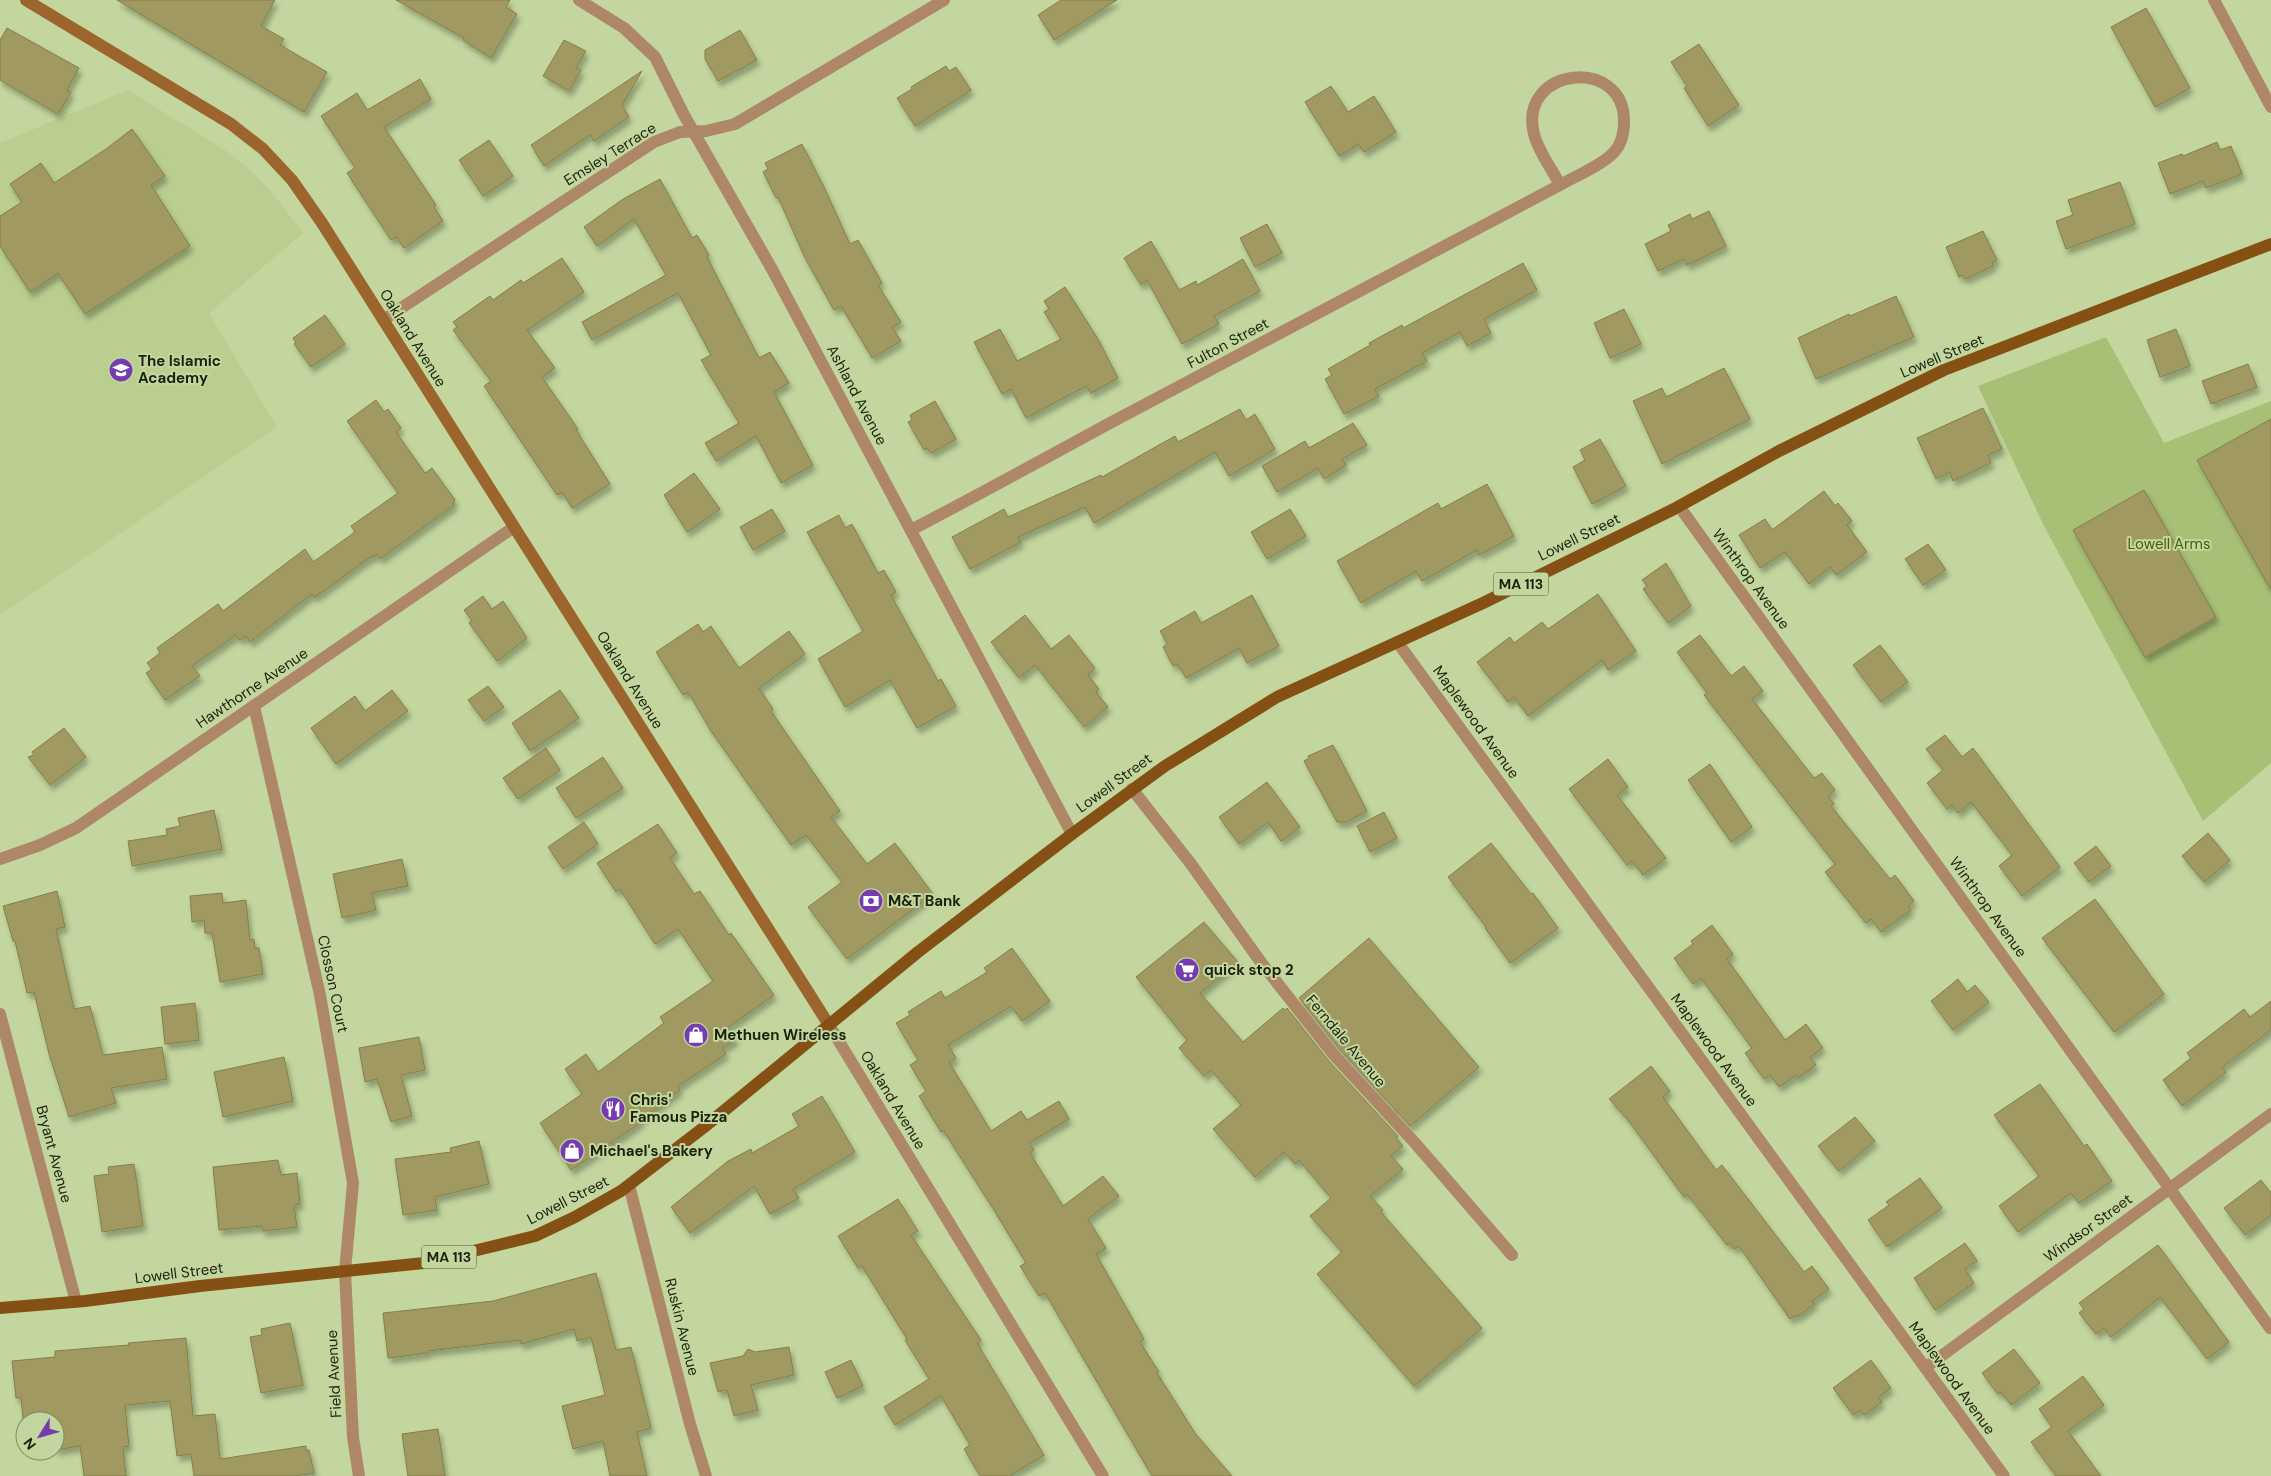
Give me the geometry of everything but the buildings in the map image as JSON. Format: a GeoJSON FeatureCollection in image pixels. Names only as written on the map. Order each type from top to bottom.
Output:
{"type":"FeatureCollection","features":[{"type":"Feature","properties":{"kind":"main road","name":"Lowell Street"},"geometry":{"type":"LineString","coordinates":[[0,1308],[76,1302],[200,1286],[424,1263],[535,1236],[575,1217],[629,1185],[703,1128],[918,952],[1072,834],[1132,789],[1226,727],[1277,697],[1398,643],[1679,506],[1779,451],[1944,370],[2271,244]]}},
{"type":"Feature","properties":{"kind":"street","name":"Oakland Avenue"},"geometry":{"type":"LineString","coordinates":[[26,0],[231,124],[263,148],[292,180],[322,223],[830,1025],[1103,1476]]}},
{"type":"Feature","properties":{"kind":"street","name":"Ashland Avenue"},"geometry":{"type":"LineString","coordinates":[[579,0],[624,28],[655,57],[694,131],[773,271],[1072,834]]}},
{"type":"Feature","properties":{"kind":"street","name":"Emsley Terrace"},"geometry":{"type":"LineString","coordinates":[[383,320],[654,142],[680,132],[706,131],[735,124],[944,0]]}},
{"type":"Feature","properties":{"kind":"street"},"geometry":{"type":"LineString","coordinates":[[2214,0],[2271,107]]}},
{"type":"Feature","properties":{"kind":"street","name":"Fulton Street"},"geometry":{"type":"LineString","coordinates":[[911,530],[1560,185],[1610,156],[1619,144],[1624,131],[1624,116],[1620,102],[1612,91],[1600,82],[1587,77],[1572,77],[1558,81],[1545,90],[1536,103],[1532,119],[1534,135],[1560,185]]}},
{"type":"Feature","properties":{"kind":"street","name":"Winthrop Avenue"},"geometry":{"type":"LineString","coordinates":[[1679,506],[2270,1328]]}},
{"type":"Feature","properties":{"kind":"street","name":"Hawthorne Avenue"},"geometry":{"type":"LineString","coordinates":[[0,859],[40,845],[76,828],[514,528]]}},
{"type":"Feature","properties":{"kind":"street","name":"Maplewood Avenue"},"geometry":{"type":"LineString","coordinates":[[1398,643],[2004,1476]]}},
{"type":"Feature","properties":{"kind":"street","name":"Closson Court"},"geometry":{"type":"LineString","coordinates":[[254,706],[320,995],[352,1182],[345,1271]]}},
{"type":"Feature","properties":{"kind":"street","name":"Ferndale Avenue"},"geometry":{"type":"LineString","coordinates":[[1132,789],[1191,864],[1260,961],[1334,1055],[1415,1143],[1512,1255]]}},
{"type":"Feature","properties":{"kind":"street","name":"Bryant Avenue"},"geometry":{"type":"LineString","coordinates":[[0,1014],[76,1302]]}},
{"type":"Feature","properties":{"kind":"street","name":"Windsor Street"},"geometry":{"type":"LineString","coordinates":[[1925,1368],[2271,1114]]}},
{"type":"Feature","properties":{"kind":"street","name":"Ruskin Avenue"},"geometry":{"type":"LineString","coordinates":[[629,1185],[690,1424],[706,1476]]}},
{"type":"Feature","properties":{"kind":"street","name":"Field Avenue"},"geometry":{"type":"LineString","coordinates":[[345,1271],[353,1437],[359,1476]]}},
{"type":"Feature","properties":{"kind":"shaded area","name":"The Islamic Academy"},"geometry":{"type":"Polygon","coordinates":[[[128,90],[226,151],[255,174],[303,233],[209,313],[277,427],[0,615],[0,143],[128,90]]]}},
{"type":"Feature","properties":{"kind":"green space","name":"Lowell Arms"},"geometry":{"type":"Polygon","coordinates":[[[2106,337],[2164,443],[2271,401],[2271,763],[2203,821],[2043,524],[1978,386],[2106,337]]]}},
{"type":"Feature","properties":{"kind":"place","name":"The Islamic Academy"},"geometry":{"type":"Point","coordinates":[121,370]}},
{"type":"Feature","properties":{"kind":"place","name":"M&T Bank"},"geometry":{"type":"Point","coordinates":[871,901]}},
{"type":"Feature","properties":{"kind":"place","name":"quick stop 2"},"geometry":{"type":"Point","coordinates":[1187,970]}},
{"type":"Feature","properties":{"kind":"place","name":"Methuen Wireless"},"geometry":{"type":"Point","coordinates":[696,1035]}},
{"type":"Feature","properties":{"kind":"place","name":"Chris' Famous Pizza"},"geometry":{"type":"Point","coordinates":[613,1109]}},
{"type":"Feature","properties":{"kind":"place","name":"Michael's Bakery"},"geometry":{"type":"Point","coordinates":[572,1151]}}]}
